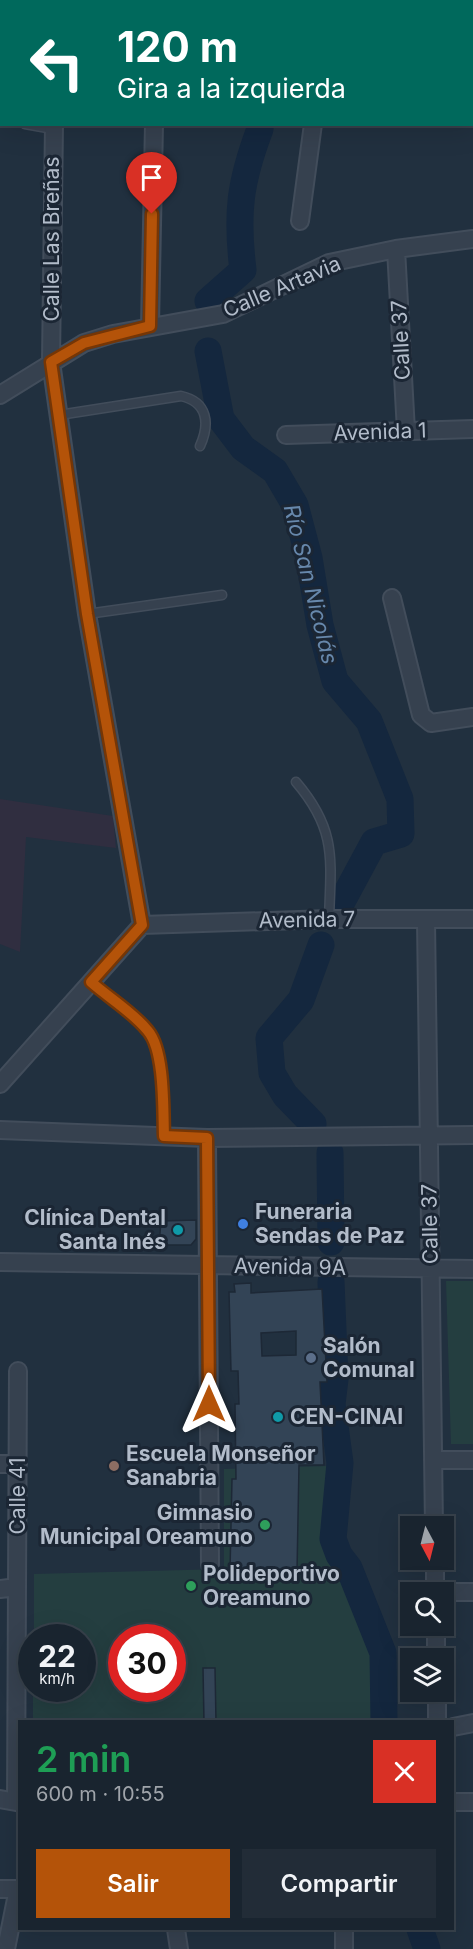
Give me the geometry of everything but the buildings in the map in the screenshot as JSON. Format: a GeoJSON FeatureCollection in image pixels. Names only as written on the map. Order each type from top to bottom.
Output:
{"type":"FeatureCollection","features":[{"type":"Feature","properties":{"kind":"street"},"geometry":{"type":"LineString","coordinates":[[150,326],[154,126]]}},
{"type":"Feature","properties":{"kind":"street"},"geometry":{"type":"LineString","coordinates":[[300,221],[313,126]]}},
{"type":"Feature","properties":{"kind":"street","name":"Calle Las Breñas"},"geometry":{"type":"LineString","coordinates":[[54,127],[51,362],[87,614],[142,925]]}},
{"type":"Feature","properties":{"kind":"street","name":"Calle Artavia"},"geometry":{"type":"LineString","coordinates":[[0,395],[84,343],[150,326],[223,314],[329,263],[396,249],[473,239]]}},
{"type":"Feature","properties":{"kind":"street","name":"Calle 37"},"geometry":{"type":"LineString","coordinates":[[396,249],[406,431]]}},
{"type":"Feature","properties":{"kind":"street","name":"Avenida 1"},"geometry":{"type":"LineString","coordinates":[[286,435],[473,429]]}},
{"type":"Feature","properties":{"kind":"street"},"geometry":{"type":"LineString","coordinates":[[392,598],[421,715],[431,723],[473,717]]}},
{"type":"Feature","properties":{"kind":"street","name":"Avenida 7"},"geometry":{"type":"LineString","coordinates":[[142,925],[329,918],[473,919]]}},
{"type":"Feature","properties":{"kind":"street","name":"Calle 37"},"geometry":{"type":"LineString","coordinates":[[426,920],[434,1516]]}},
{"type":"Feature","properties":{"kind":"street"},"geometry":{"type":"LineString","coordinates":[[0,1084],[142,925]]}},
{"type":"Feature","properties":{"kind":"street"},"geometry":{"type":"LineString","coordinates":[[0,1130],[207,1138],[473,1135]]}},
{"type":"Feature","properties":{"kind":"street"},"geometry":{"type":"LineString","coordinates":[[207,1138],[210,1565]]}},
{"type":"Feature","properties":{"kind":"street","name":"Avenida 9A"},"geometry":{"type":"LineString","coordinates":[[0,1262],[473,1269]]}},
{"type":"Feature","properties":{"kind":"street","name":"Calle 41"},"geometry":{"type":"LineString","coordinates":[[8,1800],[17,1587],[18,1371]]}},
{"type":"Feature","properties":{"kind":"street"},"geometry":{"type":"LineString","coordinates":[[434,1460],[473,1460]]}},
{"type":"Feature","properties":{"kind":"street"},"geometry":{"type":"LineString","coordinates":[[0,1464],[18,1464]]}},
{"type":"Feature","properties":{"kind":"street"},"geometry":{"type":"LineString","coordinates":[[0,1589],[17,1587]]}},
{"type":"Feature","properties":{"kind":"street"},"geometry":{"type":"LineString","coordinates":[[454,1592],[473,1592]]}},
{"type":"Feature","properties":{"kind":"street"},"geometry":{"type":"LineString","coordinates":[[437,1702],[437,1720]]}},
{"type":"Feature","properties":{"kind":"street"},"geometry":{"type":"LineString","coordinates":[[454,1727],[473,1723]]}},
{"type":"Feature","properties":{"kind":"street"},"geometry":{"type":"LineString","coordinates":[[454,1802],[473,1802]]}},
{"type":"Feature","properties":{"kind":"street"},"geometry":{"type":"LineString","coordinates":[[0,1889],[18,1889]]}},
{"type":"Feature","properties":{"kind":"street"},"geometry":{"type":"LineString","coordinates":[[6,1949],[18,1894]]}},
{"type":"Feature","properties":{"kind":"street"},"geometry":{"type":"LineString","coordinates":[[176,1930],[179,1949]]}},
{"type":"Feature","properties":{"kind":"street"},"geometry":{"type":"LineString","coordinates":[[344,1930],[344,1949]]}},
{"type":"Feature","properties":{"kind":"lane"},"geometry":{"type":"LineString","coordinates":[[59,415],[181,396],[192,399],[204,413],[206,432],[200,446]]}},
{"type":"Feature","properties":{"kind":"lane"},"geometry":{"type":"LineString","coordinates":[[87,614],[222,596]]}},
{"type":"Feature","properties":{"kind":"lane"},"geometry":{"type":"LineString","coordinates":[[296,782],[321,814],[330,851],[329,918]]}},
{"type":"Feature","properties":{"kind":"lane"},"geometry":{"type":"LineString","coordinates":[[91,982],[148,1030],[155,1041],[160,1071],[164,1136]]}},
{"type":"Feature","properties":{"kind":"shaded area"},"geometry":{"type":"Polygon","coordinates":[[[0,799],[113,816],[116,848],[26,837],[20,952],[0,944],[0,799]]]}},
{"type":"Feature","properties":{"kind":"green space"},"geometry":{"type":"Polygon","coordinates":[[[446,1281],[473,1281],[473,1444],[451,1444],[446,1281]]]}},
{"type":"Feature","properties":{"kind":"green space","name":"Polideportivo Oreamuno"},"geometry":{"type":"Polygon","coordinates":[[[327,1466],[325,1552],[356,1598],[373,1653],[373,1720],[33,1720],[33,1702],[96,1702],[96,1624],[34,1624],[34,1574],[224,1569],[224,1469],[327,1466]]]}},
{"type":"Feature","properties":{"kind":"waterway","name":"Río San Nicolás"},"geometry":{"type":"LineString","coordinates":[[208,301],[243,270],[240,231],[241,198],[259,126]]}},
{"type":"Feature","properties":{"kind":"waterway","name":"Río San Nicolás"},"geometry":{"type":"LineString","coordinates":[[208,351],[221,419],[243,448],[275,471],[295,505],[309,558],[320,625],[335,681],[369,721],[400,799],[401,834],[374,842],[339,907]]}},
{"type":"Feature","properties":{"kind":"waterway","name":"Río San Nicolás"},"geometry":{"type":"LineString","coordinates":[[313,1124],[285,1095],[272,1073],[269,1038],[301,1000],[321,945]]}},
{"type":"Feature","properties":{"kind":"waterway","name":"Río San Nicolás"},"geometry":{"type":"LineString","coordinates":[[330,1153],[331,1242]]}},
{"type":"Feature","properties":{"kind":"waterway","name":"Río San Nicolás"},"geometry":{"type":"LineString","coordinates":[[331,1282],[335,1379],[332,1404],[340,1463],[333,1539],[339,1555],[349,1568],[383,1653],[384,1720]]}},
{"type":"Feature","properties":{"kind":"waterway","name":"Río San Nicolás"},"geometry":{"type":"LineString","coordinates":[[420,1930],[427,1949]]}},
{"type":"Feature","properties":{"kind":"place","name":"Funeraria Sendas de Paz"},"geometry":{"type":"Point","coordinates":[243,1224]}},
{"type":"Feature","properties":{"kind":"place","name":"Clínica Dental Santa Inés"},"geometry":{"type":"Point","coordinates":[178,1230]}},
{"type":"Feature","properties":{"kind":"place","name":"Salón Comunal"},"geometry":{"type":"Point","coordinates":[311,1358]}},
{"type":"Feature","properties":{"kind":"place","name":"CEN-CINAI"},"geometry":{"type":"Point","coordinates":[278,1417]}},
{"type":"Feature","properties":{"kind":"place","name":"Escuela Monseñor Sanabria"},"geometry":{"type":"Point","coordinates":[114,1466]}},
{"type":"Feature","properties":{"kind":"place","name":"Gimnasio Municipal Oreamuno"},"geometry":{"type":"Point","coordinates":[265,1525]}},
{"type":"Feature","properties":{"kind":"place","name":"Polideportivo Oreamuno"},"geometry":{"type":"Point","coordinates":[191,1586]}},
{"type":"Feature","properties":{"kind":"route"},"geometry":{"type":"LineString","coordinates":[[152,214],[150,326],[84,343],[51,362],[87,614],[142,925],[91,982],[148,1030],[155,1041],[160,1071],[164,1136],[207,1138],[209,1404]]}}]}
